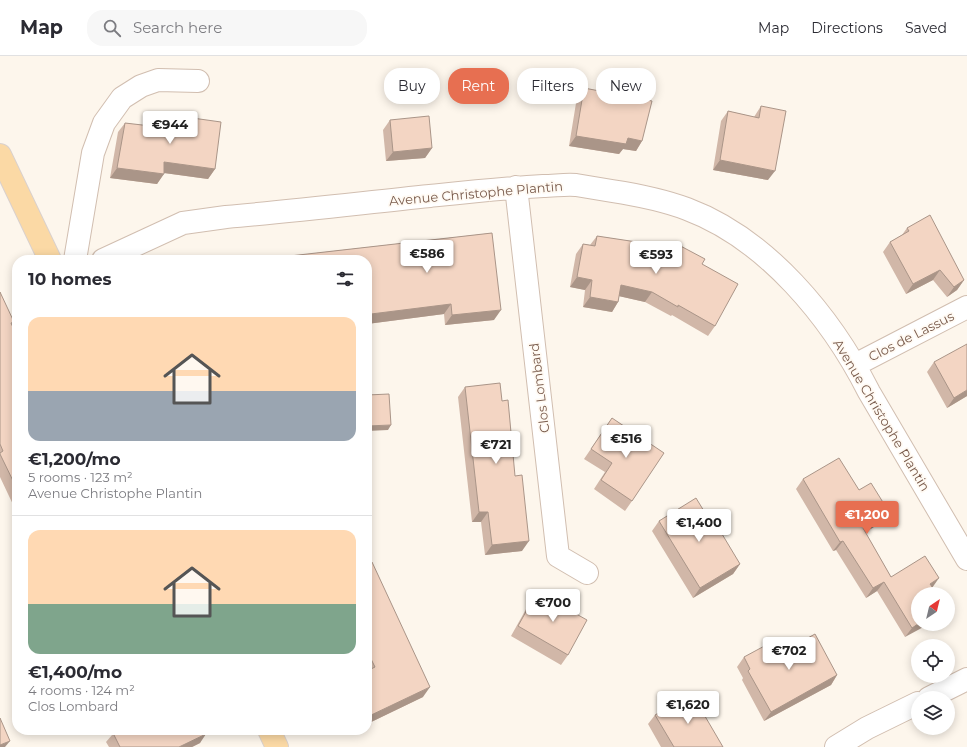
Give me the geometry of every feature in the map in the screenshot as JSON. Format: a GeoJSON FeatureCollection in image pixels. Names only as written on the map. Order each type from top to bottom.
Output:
{"type":"FeatureCollection","features":[{"type":"Feature","properties":{"kind":"main road"},"geometry":{"type":"LineString","coordinates":[[0,156],[48,255]]}},
{"type":"Feature","properties":{"kind":"main road"},"geometry":{"type":"LineString","coordinates":[[271,735],[277,747]]}},
{"type":"Feature","properties":{"kind":"street"},"geometry":{"type":"LineString","coordinates":[[76,255],[93,152],[104,123],[122,98],[141,86],[158,80],[198,81]]}},
{"type":"Feature","properties":{"kind":"street","name":"Avenue Christophe Plantin"},"geometry":{"type":"LineString","coordinates":[[114,255],[183,224],[226,217],[516,187],[575,185],[656,199],[688,209],[710,219],[750,244],[772,261],[792,281],[836,336],[855,365],[869,392],[967,559]]}},
{"type":"Feature","properties":{"kind":"street","name":"Clos Lombard"},"geometry":{"type":"LineString","coordinates":[[516,187],[558,556],[587,573]]}},
{"type":"Feature","properties":{"kind":"street","name":"Clos de Lassus"},"geometry":{"type":"LineString","coordinates":[[855,365],[967,307]]}},
{"type":"Feature","properties":{"kind":"street"},"geometry":{"type":"LineString","coordinates":[[943,691],[967,679]]}},
{"type":"Feature","properties":{"kind":"street"},"geometry":{"type":"LineString","coordinates":[[836,747],[867,728],[911,706]]}},
{"type":"Feature","properties":{"kind":"building"},"geometry":{"type":"Polygon","coordinates":[[[588,89],[596,90],[596,104],[651,104],[642,141],[628,138],[626,144],[576,136],[581,104],[588,104],[588,89]]]}},
{"type":"Feature","properties":{"kind":"building"},"geometry":{"type":"Polygon","coordinates":[[[761,106],[786,111],[775,171],[720,160],[728,111],[759,118],[761,106]]]}},
{"type":"Feature","properties":{"kind":"building"},"geometry":{"type":"Polygon","coordinates":[[[171,115],[221,122],[215,169],[164,162],[164,174],[117,168],[125,123],[168,128],[171,115]]]}},
{"type":"Feature","properties":{"kind":"building"},"geometry":{"type":"Polygon","coordinates":[[[429,116],[432,148],[393,152],[390,120],[429,116]]]}},
{"type":"Feature","properties":{"kind":"building"},"geometry":{"type":"Polygon","coordinates":[[[930,215],[964,280],[954,287],[940,270],[913,284],[890,242],[909,231],[907,228],[930,215]]]}},
{"type":"Feature","properties":{"kind":"building"},"geometry":{"type":"Polygon","coordinates":[[[492,233],[501,310],[452,315],[451,304],[372,314],[372,255],[299,255],[492,233]]]}},
{"type":"Feature","properties":{"kind":"building"},"geometry":{"type":"Polygon","coordinates":[[[597,236],[670,247],[673,242],[705,259],[702,264],[738,284],[715,326],[652,292],[621,285],[618,302],[590,297],[592,280],[577,277],[583,244],[595,246],[597,236]]]}},
{"type":"Feature","properties":{"kind":"building"},"geometry":{"type":"Polygon","coordinates":[[[0,292],[12,318],[12,479],[0,454],[3,451],[0,444],[0,292]]]}},
{"type":"Feature","properties":{"kind":"building"},"geometry":{"type":"Polygon","coordinates":[[[967,344],[967,390],[954,398],[934,362],[967,344]]]}},
{"type":"Feature","properties":{"kind":"building"},"geometry":{"type":"Polygon","coordinates":[[[500,383],[502,401],[508,400],[515,476],[522,475],[529,541],[492,545],[488,512],[479,512],[465,387],[500,383]]]}},
{"type":"Feature","properties":{"kind":"building"},"geometry":{"type":"Polygon","coordinates":[[[389,394],[391,425],[372,426],[372,395],[389,394]]]}},
{"type":"Feature","properties":{"kind":"building"},"geometry":{"type":"Polygon","coordinates":[[[612,418],[664,453],[632,501],[601,480],[612,463],[591,449],[612,418]]]}},
{"type":"Feature","properties":{"kind":"building"},"geometry":{"type":"Polygon","coordinates":[[[839,458],[859,490],[871,483],[889,512],[863,528],[891,577],[925,556],[939,578],[930,584],[932,587],[911,587],[911,626],[884,582],[873,588],[843,541],[840,542],[803,479],[839,458]]]}},
{"type":"Feature","properties":{"kind":"building"},"geometry":{"type":"Polygon","coordinates":[[[696,498],[707,516],[710,514],[740,564],[700,588],[659,521],[696,498]]]}},
{"type":"Feature","properties":{"kind":"building"},"geometry":{"type":"Polygon","coordinates":[[[372,562],[430,687],[372,715],[372,668],[375,667],[372,661],[372,562]]]}},
{"type":"Feature","properties":{"kind":"building"},"geometry":{"type":"Polygon","coordinates":[[[537,592],[587,620],[568,655],[518,626],[537,592]]]}},
{"type":"Feature","properties":{"kind":"building"},"geometry":{"type":"Polygon","coordinates":[[[815,634],[837,675],[771,712],[748,671],[750,669],[744,657],[770,643],[777,655],[815,634]]]}},
{"type":"Feature","properties":{"kind":"building"},"geometry":{"type":"Polygon","coordinates":[[[692,694],[723,747],[674,747],[655,715],[692,694]]]}},
{"type":"Feature","properties":{"kind":"building"},"geometry":{"type":"Polygon","coordinates":[[[0,718],[10,741],[0,745],[0,718]]]}},
{"type":"Feature","properties":{"kind":"building"},"geometry":{"type":"Polygon","coordinates":[[[114,735],[204,735],[179,747],[120,747],[114,735]]]}}]}
